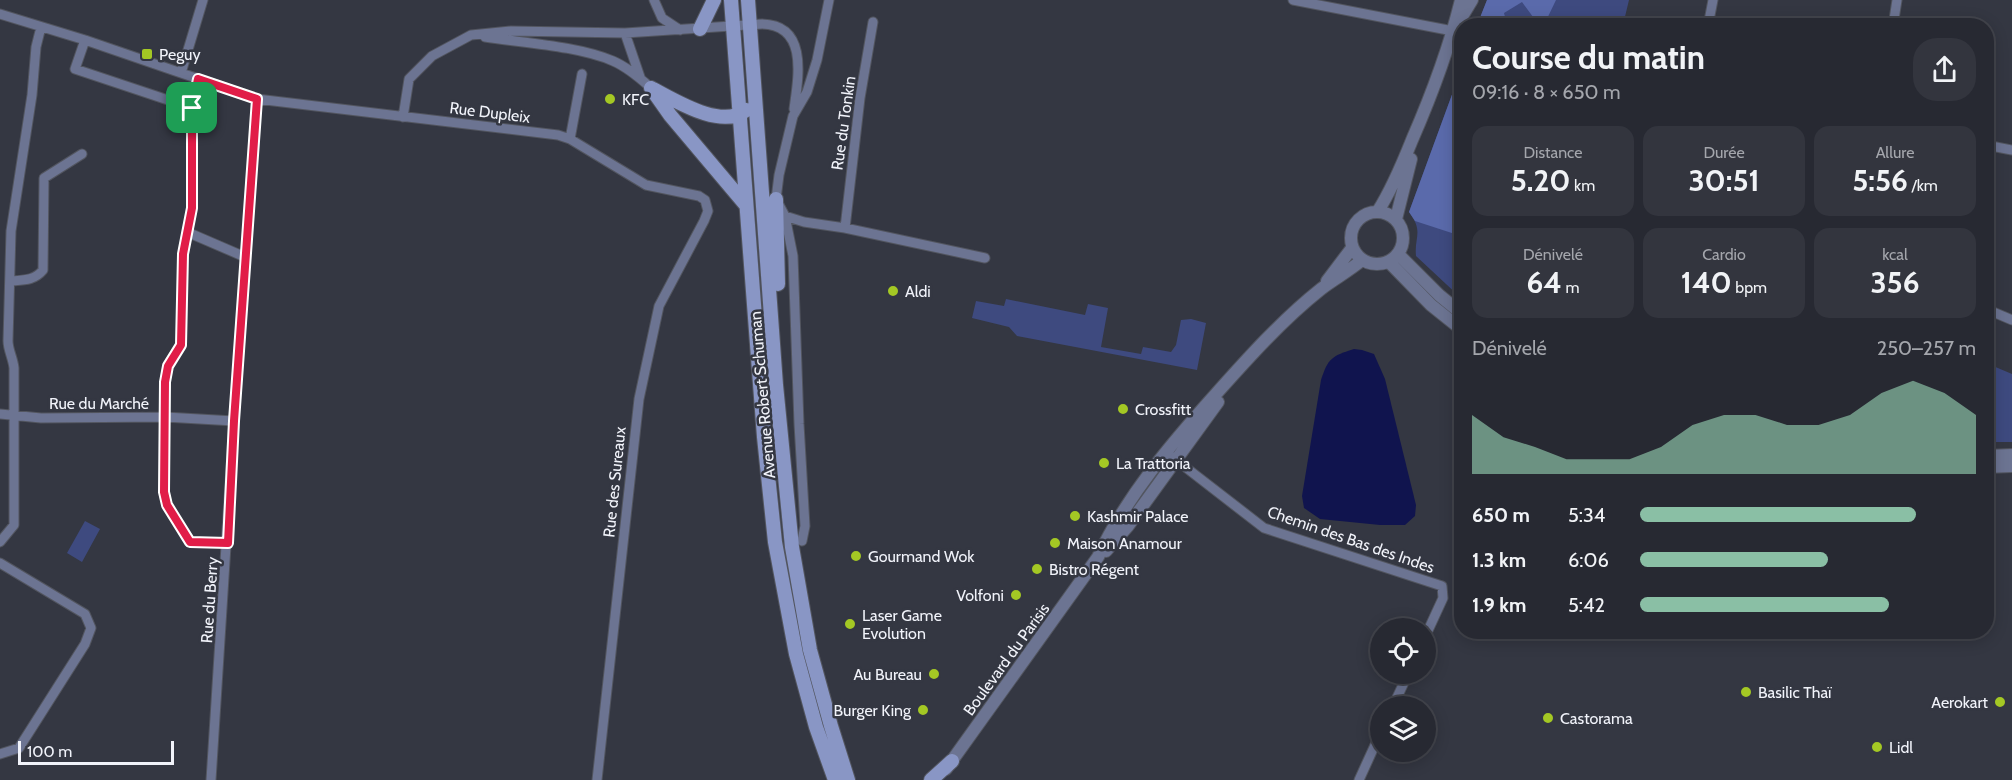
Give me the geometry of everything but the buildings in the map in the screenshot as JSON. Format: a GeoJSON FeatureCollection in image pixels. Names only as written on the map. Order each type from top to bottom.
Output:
{"type":"FeatureCollection","features":[{"type":"Feature","properties":{"kind":"main road"},"geometry":{"type":"LineString","coordinates":[[700,28],[714,0]]}},
{"type":"Feature","properties":{"kind":"main road","name":"Avenue Robert Schuman"},"geometry":{"type":"LineString","coordinates":[[731,0],[772,515],[795,654],[816,727],[835,780]]}},
{"type":"Feature","properties":{"kind":"main road","name":"Avenue Robert Schuman"},"geometry":{"type":"LineString","coordinates":[[748,0],[777,385],[810,650],[848,780]]}},
{"type":"Feature","properties":{"kind":"main road"},"geometry":{"type":"LineString","coordinates":[[651,88],[702,113],[715,116],[739,115],[757,101]]}},
{"type":"Feature","properties":{"kind":"main road"},"geometry":{"type":"LineString","coordinates":[[651,88],[670,115],[746,204]]}},
{"type":"Feature","properties":{"kind":"main road"},"geometry":{"type":"LineString","coordinates":[[776,199],[780,315],[777,385]]}},
{"type":"Feature","properties":{"kind":"main road"},"geometry":{"type":"LineString","coordinates":[[772,515],[781,537],[797,544]]}},
{"type":"Feature","properties":{"kind":"main road"},"geometry":{"type":"LineString","coordinates":[[931,780],[952,760]]}},
{"type":"Feature","properties":{"kind":"street"},"geometry":{"type":"LineString","coordinates":[[181,72],[202,0]]}},
{"type":"Feature","properties":{"kind":"street"},"geometry":{"type":"LineString","coordinates":[[654,0],[662,18],[680,30]]}},
{"type":"Feature","properties":{"kind":"street"},"geometry":{"type":"LineString","coordinates":[[793,116],[807,92],[829,0]]}},
{"type":"Feature","properties":{"kind":"street"},"geometry":{"type":"LineString","coordinates":[[1293,0],[1453,31]]}},
{"type":"Feature","properties":{"kind":"street"},"geometry":{"type":"LineString","coordinates":[[1456,18],[1461,0]]}},
{"type":"Feature","properties":{"kind":"street"},"geometry":{"type":"LineString","coordinates":[[1461,18],[1472,0]]}},
{"type":"Feature","properties":{"kind":"street"},"geometry":{"type":"LineString","coordinates":[[1710,18],[1713,0]]}},
{"type":"Feature","properties":{"kind":"street"},"geometry":{"type":"LineString","coordinates":[[1894,18],[1897,0]]}},
{"type":"Feature","properties":{"kind":"street","name":"Rue Dupleix"},"geometry":{"type":"LineString","coordinates":[[0,14],[85,40],[257,99],[558,135],[570,139],[646,185],[699,196],[705,201]]}},
{"type":"Feature","properties":{"kind":"street","name":"Rue du Tonkin"},"geometry":{"type":"LineString","coordinates":[[845,228],[860,98],[873,22]]}},
{"type":"Feature","properties":{"kind":"street"},"geometry":{"type":"LineString","coordinates":[[403,117],[409,79],[432,56],[471,35],[512,31],[625,33],[768,24],[776,26],[789,36],[798,53],[799,73],[793,116],[779,175],[776,199],[784,216],[793,256],[805,526],[797,544]]}},
{"type":"Feature","properties":{"kind":"street"},"geometry":{"type":"LineString","coordinates":[[0,542],[14,525],[13,357],[8,347],[11,231],[32,95],[36,47],[41,27]]}},
{"type":"Feature","properties":{"kind":"street"},"geometry":{"type":"LineString","coordinates":[[1396,219],[1426,109],[1454,27]]}},
{"type":"Feature","properties":{"kind":"street"},"geometry":{"type":"LineString","coordinates":[[625,33],[640,77]]}},
{"type":"Feature","properties":{"kind":"street"},"geometry":{"type":"LineString","coordinates":[[471,35],[582,52],[614,61],[640,77],[651,88]]}},
{"type":"Feature","properties":{"kind":"street"},"geometry":{"type":"LineString","coordinates":[[85,40],[75,69],[192,108]]}},
{"type":"Feature","properties":{"kind":"street"},"geometry":{"type":"LineString","coordinates":[[570,139],[582,74]]}},
{"type":"Feature","properties":{"kind":"street"},"geometry":{"type":"LineString","coordinates":[[198,79],[192,108],[192,208],[183,254],[181,345],[168,366],[166,374],[164,492],[167,505],[190,542],[228,543]]}},
{"type":"Feature","properties":{"kind":"street","name":"Rue du Berry"},"geometry":{"type":"LineString","coordinates":[[211,780],[257,99]]}},
{"type":"Feature","properties":{"kind":"street"},"geometry":{"type":"LineString","coordinates":[[1378,211],[1394,182],[1426,109]]}},
{"type":"Feature","properties":{"kind":"street"},"geometry":{"type":"LineString","coordinates":[[1994,147],[2012,150]]}},
{"type":"Feature","properties":{"kind":"street"},"geometry":{"type":"LineString","coordinates":[[10,281],[31,279],[43,270],[44,178],[82,154]]}},
{"type":"Feature","properties":{"kind":"street","name":"Rue des Sureaux"},"geometry":{"type":"LineString","coordinates":[[597,780],[639,399],[659,306],[708,211],[705,201]]}},
{"type":"Feature","properties":{"kind":"street"},"geometry":{"type":"LineString","coordinates":[[1378,211],[1396,219],[1403,236],[1401,248],[1393,258],[1377,265],[1362,260],[1352,248],[1351,233],[1358,220],[1370,212],[1378,211]]}},
{"type":"Feature","properties":{"kind":"street"},"geometry":{"type":"LineString","coordinates":[[784,216],[985,258]]}},
{"type":"Feature","properties":{"kind":"street"},"geometry":{"type":"LineString","coordinates":[[187,232],[245,257]]}},
{"type":"Feature","properties":{"kind":"street","name":"Boulevard du Parisis"},"geometry":{"type":"LineString","coordinates":[[1321,289],[1352,248]]}},
{"type":"Feature","properties":{"kind":"street"},"geometry":{"type":"LineString","coordinates":[[1393,258],[1454,307]]}},
{"type":"Feature","properties":{"kind":"street"},"geometry":{"type":"LineString","coordinates":[[1393,258],[1431,305],[1454,323]]}},
{"type":"Feature","properties":{"kind":"street","name":"Boulevard du Parisis"},"geometry":{"type":"LineString","coordinates":[[939,780],[1098,558],[1135,495],[1171,456],[1236,372],[1268,338],[1321,289],[1362,260]]}},
{"type":"Feature","properties":{"kind":"street"},"geometry":{"type":"LineString","coordinates":[[1994,312],[2012,320]]}},
{"type":"Feature","properties":{"kind":"street","name":"Rue du Marché"},"geometry":{"type":"LineString","coordinates":[[0,414],[41,418],[165,417],[234,421]]}},
{"type":"Feature","properties":{"kind":"street"},"geometry":{"type":"LineString","coordinates":[[1994,456],[2012,455]]}},
{"type":"Feature","properties":{"kind":"street","name":"Chemin des Bas des Indes"},"geometry":{"type":"LineString","coordinates":[[1171,456],[1264,528],[1442,586],[1443,598],[1434,618]]}},
{"type":"Feature","properties":{"kind":"street"},"geometry":{"type":"LineString","coordinates":[[1994,467],[2012,466]]}},
{"type":"Feature","properties":{"kind":"street"},"geometry":{"type":"LineString","coordinates":[[0,564],[85,614],[91,628],[85,644],[20,748],[0,754]]}},
{"type":"Feature","properties":{"kind":"street"},"geometry":{"type":"LineString","coordinates":[[1359,780],[1370,756]]}},
{"type":"Feature","properties":{"kind":"shaded area"},"geometry":{"type":"Polygon","coordinates":[[[1487,0],[1629,0],[1625,18],[1480,18],[1487,0]]]}},
{"type":"Feature","properties":{"kind":"shaded area"},"geometry":{"type":"Polygon","coordinates":[[[1487,0],[1556,0],[1547,18],[1534,18],[1522,2],[1504,13],[1505,18],[1480,18],[1487,0]]]}},
{"type":"Feature","properties":{"kind":"shaded area"},"geometry":{"type":"Polygon","coordinates":[[[1454,89],[1454,291],[1416,256],[1417,230],[1409,212],[1454,89]]]}},
{"type":"Feature","properties":{"kind":"shaded area"},"geometry":{"type":"Polygon","coordinates":[[[1454,89],[1454,234],[1415,221],[1409,212],[1454,89]]]}},
{"type":"Feature","properties":{"kind":"shaded area"},"geometry":{"type":"Polygon","coordinates":[[[1006,299],[1085,315],[1088,304],[1108,308],[1101,347],[1141,354],[1143,347],[1171,352],[1176,345],[1181,320],[1191,319],[1206,323],[1197,370],[1017,336],[1009,327],[972,318],[976,301],[1004,306],[1006,299]]]}},
{"type":"Feature","properties":{"kind":"shaded area"},"geometry":{"type":"Polygon","coordinates":[[[1354,349],[1374,354],[1385,379],[1416,505],[1415,516],[1405,525],[1320,519],[1304,508],[1302,496],[1321,380],[1332,359],[1354,349]]]}},
{"type":"Feature","properties":{"kind":"shaded area"},"geometry":{"type":"Polygon","coordinates":[[[1994,366],[2012,374],[2012,442],[1994,442],[1994,366]]]}},
{"type":"Feature","properties":{"kind":"shaded area"},"geometry":{"type":"Polygon","coordinates":[[[85,521],[100,529],[82,562],[67,553],[85,521]]]}},
{"type":"Feature","properties":{"kind":"place","name":"Peguy"},"geometry":{"type":"Point","coordinates":[147,54]}},
{"type":"Feature","properties":{"kind":"place","name":"KFC"},"geometry":{"type":"Point","coordinates":[610,99]}},
{"type":"Feature","properties":{"kind":"place","name":"Aldi"},"geometry":{"type":"Point","coordinates":[893,291]}},
{"type":"Feature","properties":{"kind":"place","name":"Crossfitt"},"geometry":{"type":"Point","coordinates":[1123,409]}},
{"type":"Feature","properties":{"kind":"place","name":"La Trattoria"},"geometry":{"type":"Point","coordinates":[1104,463]}},
{"type":"Feature","properties":{"kind":"place","name":"Kashmir Palace"},"geometry":{"type":"Point","coordinates":[1075,516]}},
{"type":"Feature","properties":{"kind":"place","name":"Maison Anamour"},"geometry":{"type":"Point","coordinates":[1055,543]}},
{"type":"Feature","properties":{"kind":"place","name":"Gourmand Wok"},"geometry":{"type":"Point","coordinates":[856,556]}},
{"type":"Feature","properties":{"kind":"place","name":"Bistro Régent"},"geometry":{"type":"Point","coordinates":[1037,569]}},
{"type":"Feature","properties":{"kind":"place","name":"Volfoni"},"geometry":{"type":"Point","coordinates":[1016,595]}},
{"type":"Feature","properties":{"kind":"place","name":"Laser Game Evolution"},"geometry":{"type":"Point","coordinates":[850,624]}},
{"type":"Feature","properties":{"kind":"place","name":"Au Bureau"},"geometry":{"type":"Point","coordinates":[934,674]}},
{"type":"Feature","properties":{"kind":"place","name":"Basilic Thaï"},"geometry":{"type":"Point","coordinates":[1746,692]}},
{"type":"Feature","properties":{"kind":"place","name":"Aerokart"},"geometry":{"type":"Point","coordinates":[2000,702]}},
{"type":"Feature","properties":{"kind":"place","name":"Burger King"},"geometry":{"type":"Point","coordinates":[923,710]}},
{"type":"Feature","properties":{"kind":"place","name":"Castorama"},"geometry":{"type":"Point","coordinates":[1548,718]}},
{"type":"Feature","properties":{"kind":"place","name":"Lidl"},"geometry":{"type":"Point","coordinates":[1877,747]}},
{"type":"Feature","properties":{"kind":"route"},"geometry":{"type":"LineString","coordinates":[[198,79],[257,99],[234,421],[228,543],[190,542],[167,505],[164,492],[165,382],[168,366],[181,345],[183,254],[192,208],[192,108],[198,79]]}}]}
